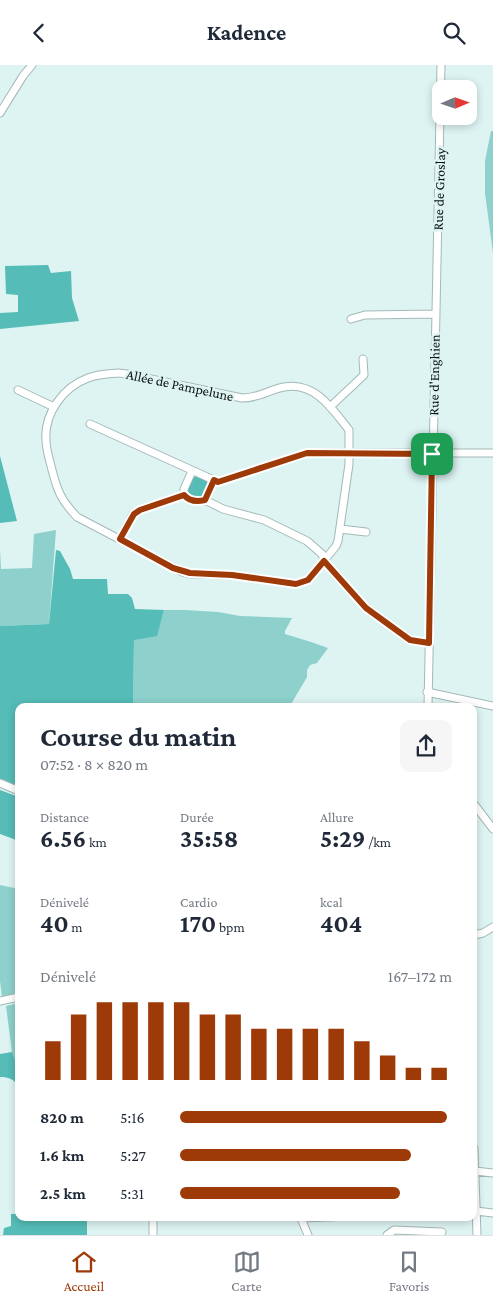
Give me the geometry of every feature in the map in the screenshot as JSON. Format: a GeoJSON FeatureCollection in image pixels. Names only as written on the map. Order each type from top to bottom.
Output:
{"type":"FeatureCollection","features":[{"type":"Feature","properties":{"kind":"street"},"geometry":{"type":"LineString","coordinates":[[0,113],[32,65]]}},
{"type":"Feature","properties":{"kind":"street","name":"Rue de Groslay"},"geometry":{"type":"LineString","coordinates":[[435,314],[441,65]]}},
{"type":"Feature","properties":{"kind":"street"},"geometry":{"type":"LineString","coordinates":[[351,319],[366,315],[435,314]]}},
{"type":"Feature","properties":{"kind":"street","name":"Rue d'Enghien"},"geometry":{"type":"LineString","coordinates":[[428,703],[435,314]]}},
{"type":"Feature","properties":{"kind":"street"},"geometry":{"type":"LineString","coordinates":[[330,407],[364,375],[363,359]]}},
{"type":"Feature","properties":{"kind":"street","name":"Allée de Pampelune"},"geometry":{"type":"LineString","coordinates":[[118,373],[242,398],[251,398],[291,386],[310,389],[322,398],[350,430],[349,464],[338,541],[308,580],[296,584],[232,575],[190,573],[173,568],[77,517],[68,508],[60,497],[46,439],[49,417],[54,407],[67,391],[80,381],[98,375],[118,373]]}},
{"type":"Feature","properties":{"kind":"street"},"geometry":{"type":"LineString","coordinates":[[18,390],[54,407]]}},
{"type":"Feature","properties":{"kind":"street"},"geometry":{"type":"LineString","coordinates":[[90,424],[218,482],[307,453],[493,453]]}},
{"type":"Feature","properties":{"kind":"street"},"geometry":{"type":"LineString","coordinates":[[184,495],[184,489],[192,471]]}},
{"type":"Feature","properties":{"kind":"street"},"geometry":{"type":"LineString","coordinates":[[205,500],[214,480]]}},
{"type":"Feature","properties":{"kind":"street"},"geometry":{"type":"LineString","coordinates":[[120,539],[134,514],[140,510],[184,495]]}},
{"type":"Feature","properties":{"kind":"street"},"geometry":{"type":"LineString","coordinates":[[184,495],[198,502],[205,500],[223,509],[264,520],[307,541],[322,554],[324,561],[366,608],[410,640],[429,643]]}},
{"type":"Feature","properties":{"kind":"street"},"geometry":{"type":"LineString","coordinates":[[340,529],[366,532]]}},
{"type":"Feature","properties":{"kind":"street"},"geometry":{"type":"LineString","coordinates":[[427,692],[493,706]]}},
{"type":"Feature","properties":{"kind":"street"},"geometry":{"type":"LineString","coordinates":[[0,783],[15,789]]}},
{"type":"Feature","properties":{"kind":"street"},"geometry":{"type":"LineString","coordinates":[[477,808],[493,829]]}},
{"type":"Feature","properties":{"kind":"street"},"geometry":{"type":"LineString","coordinates":[[483,933],[493,927]]}},
{"type":"Feature","properties":{"kind":"street"},"geometry":{"type":"LineString","coordinates":[[477,934],[493,932]]}},
{"type":"Feature","properties":{"kind":"street"},"geometry":{"type":"LineString","coordinates":[[0,1001],[15,998]]}},
{"type":"Feature","properties":{"kind":"street"},"geometry":{"type":"LineString","coordinates":[[477,1171],[493,1173]]}},
{"type":"Feature","properties":{"kind":"street"},"geometry":{"type":"LineString","coordinates":[[477,1211],[493,1213]]}},
{"type":"Feature","properties":{"kind":"street"},"geometry":{"type":"LineString","coordinates":[[152,1235],[153,1221]]}},
{"type":"Feature","properties":{"kind":"street"},"geometry":{"type":"LineString","coordinates":[[302,1221],[308,1235]]}},
{"type":"Feature","properties":{"kind":"street"},"geometry":{"type":"LineString","coordinates":[[476,1221],[477,1235]]}},
{"type":"Feature","properties":{"kind":"street"},"geometry":{"type":"LineString","coordinates":[[387,1235],[394,1230],[442,1232]]}},
{"type":"Feature","properties":{"kind":"shaded area"},"geometry":{"type":"Polygon","coordinates":[[[491,131],[493,131],[493,253],[485,193],[485,161],[491,131]]]}},
{"type":"Feature","properties":{"kind":"shaded area"},"geometry":{"type":"Polygon","coordinates":[[[48,265],[51,273],[71,271],[72,298],[79,321],[0,329],[0,313],[18,312],[18,295],[6,294],[5,266],[48,265]]]}},
{"type":"Feature","properties":{"kind":"shaded area"},"geometry":{"type":"Polygon","coordinates":[[[0,456],[17,521],[0,523],[0,456]]]}},
{"type":"Feature","properties":{"kind":"shaded area"},"geometry":{"type":"Polygon","coordinates":[[[197,476],[206,480],[208,485],[202,496],[197,498],[189,495],[187,490],[192,478],[197,476]]]}},
{"type":"Feature","properties":{"kind":"shaded area"},"geometry":{"type":"Polygon","coordinates":[[[56,530],[49,624],[0,626],[0,549],[1,569],[32,568],[34,534],[56,530]]]}},
{"type":"Feature","properties":{"kind":"shaded area"},"geometry":{"type":"Polygon","coordinates":[[[56,550],[60,551],[73,579],[107,579],[108,594],[128,594],[132,598],[135,609],[164,610],[157,636],[134,640],[133,703],[15,703],[15,785],[0,779],[0,626],[49,624],[56,550]]]}},
{"type":"Feature","properties":{"kind":"shaded area"},"geometry":{"type":"Polygon","coordinates":[[[164,610],[292,618],[285,634],[328,648],[317,663],[310,665],[307,670],[307,677],[292,703],[133,703],[134,639],[160,624],[164,610]]]}},
{"type":"Feature","properties":{"kind":"shaded area"},"geometry":{"type":"Polygon","coordinates":[[[0,790],[15,796],[15,840],[0,834],[0,790]]]}},
{"type":"Feature","properties":{"kind":"shaded area"},"geometry":{"type":"Polygon","coordinates":[[[0,885],[15,888],[15,994],[2,997],[0,981],[0,885]]]}},
{"type":"Feature","properties":{"kind":"shaded area"},"geometry":{"type":"Polygon","coordinates":[[[15,1004],[15,1060],[12,1052],[6,1006],[15,1004]]]}},
{"type":"Feature","properties":{"kind":"shaded area"},"geometry":{"type":"Polygon","coordinates":[[[12,1052],[15,1060],[15,1082],[6,1077],[0,1077],[0,1054],[12,1052]]]}},
{"type":"Feature","properties":{"kind":"shaded area"},"geometry":{"type":"Polygon","coordinates":[[[11,1214],[15,1214],[15,1221],[87,1221],[87,1235],[3,1235],[4,1228],[11,1226],[11,1214]]]}},
{"type":"Feature","properties":{"kind":"route"},"geometry":{"type":"LineString","coordinates":[[301,454],[432,454],[429,643],[410,640],[366,608],[324,561],[308,580],[296,584],[232,575],[190,573],[173,568],[120,539],[134,514],[140,510],[184,495],[198,502],[205,500],[214,480],[218,482],[301,454]]}}]}
